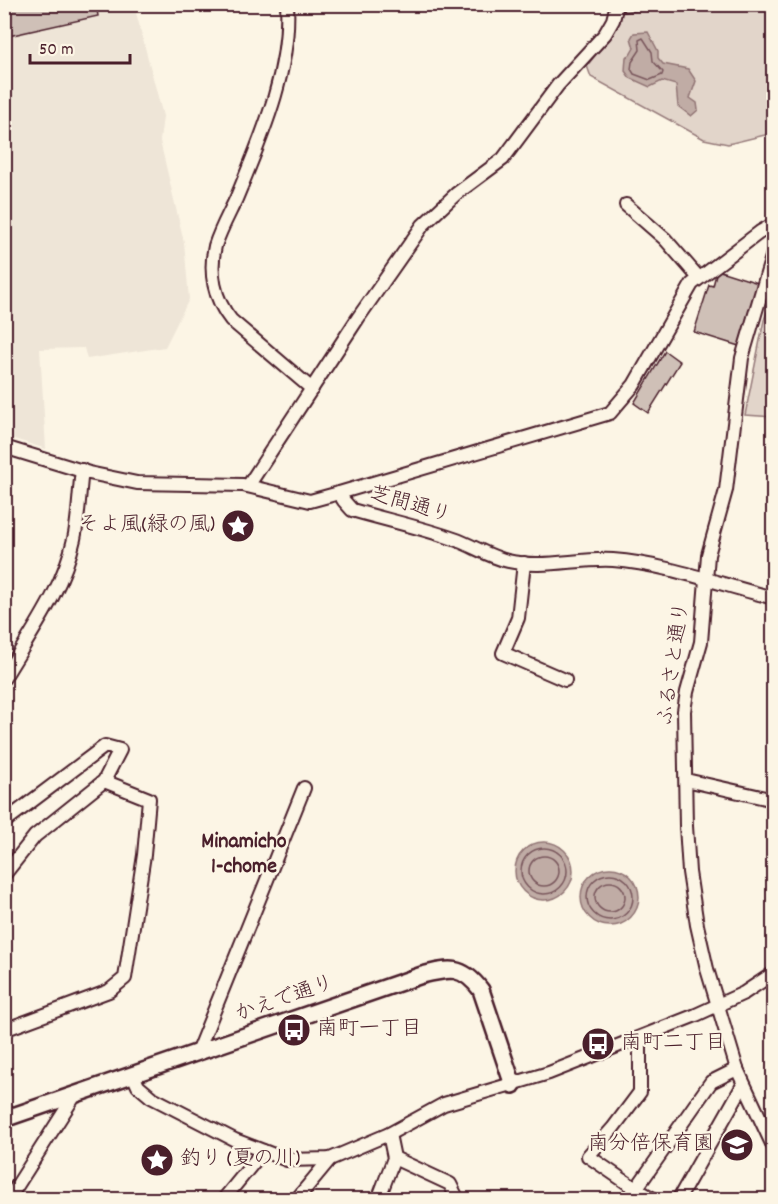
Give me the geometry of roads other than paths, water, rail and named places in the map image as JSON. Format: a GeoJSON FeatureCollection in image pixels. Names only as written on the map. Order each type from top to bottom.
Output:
{"type":"FeatureCollection","features":[{"type":"Feature","properties":{"kind":"street"},"geometry":{"type":"LineString","coordinates":[[287,4],[287,42],[274,99],[216,245],[213,281],[219,303],[231,320],[312,389]]}},
{"type":"Feature","properties":{"kind":"street"},"geometry":{"type":"LineString","coordinates":[[248,486],[358,318],[423,225],[456,194],[503,159],[558,85],[605,34],[618,4]]}},
{"type":"Feature","properties":{"kind":"street"},"geometry":{"type":"LineString","coordinates":[[626,205],[665,239],[699,278]]}},
{"type":"Feature","properties":{"kind":"street"},"geometry":{"type":"LineString","coordinates":[[339,493],[610,413],[634,385],[692,284],[759,232],[774,224]]}},
{"type":"Feature","properties":{"kind":"street","name":"ふるさと通り"},"geometry":{"type":"LineString","coordinates":[[774,250],[742,358],[726,490],[708,555],[701,642],[684,711],[689,872],[696,925],[737,1069],[774,1148]]}},
{"type":"Feature","properties":{"kind":"street","name":"芝間通り"},"geometry":{"type":"LineString","coordinates":[[4,447],[82,470],[137,483],[248,486],[310,501],[339,493],[352,510],[456,539],[486,554],[524,563],[611,560],[662,568],[774,598]]}},
{"type":"Feature","properties":{"kind":"street"},"geometry":{"type":"LineString","coordinates":[[4,678],[45,613],[63,569],[73,541],[82,470]]}},
{"type":"Feature","properties":{"kind":"street"},"geometry":{"type":"LineString","coordinates":[[524,563],[518,618],[503,653],[565,680]]}},
{"type":"Feature","properties":{"kind":"street"},"geometry":{"type":"LineString","coordinates":[[4,822],[105,746],[120,750],[104,781],[35,836],[4,875]]}},
{"type":"Feature","properties":{"kind":"street"},"geometry":{"type":"LineString","coordinates":[[686,780],[774,800]]}},
{"type":"Feature","properties":{"kind":"street"},"geometry":{"type":"LineString","coordinates":[[4,1030],[109,991],[125,978],[144,855],[149,799],[104,781]]}},
{"type":"Feature","properties":{"kind":"street"},"geometry":{"type":"LineString","coordinates":[[197,1053],[304,788]]}},
{"type":"Feature","properties":{"kind":"street","name":"かえで通り"},"geometry":{"type":"LineString","coordinates":[[4,1119],[442,970],[457,971],[471,977],[481,990],[513,1085]]}},
{"type":"Feature","properties":{"kind":"street"},"geometry":{"type":"LineString","coordinates":[[133,1075],[138,1086],[151,1097],[235,1140],[287,1160],[330,1159],[389,1134],[444,1104],[549,1073],[718,1006],[744,993],[774,973]]}},
{"type":"Feature","properties":{"kind":"street"},"geometry":{"type":"LineString","coordinates":[[640,1038],[640,1092],[588,1156],[655,1200]]}},
{"type":"Feature","properties":{"kind":"street"},"geometry":{"type":"LineString","coordinates":[[636,1189],[711,1082],[737,1069]]}},
{"type":"Feature","properties":{"kind":"street"},"geometry":{"type":"LineString","coordinates":[[678,1200],[743,1085]]}},
{"type":"Feature","properties":{"kind":"street"},"geometry":{"type":"LineString","coordinates":[[8,1200],[75,1095]]}},
{"type":"Feature","properties":{"kind":"street"},"geometry":{"type":"LineString","coordinates":[[378,1200],[394,1158],[389,1134]]}},
{"type":"Feature","properties":{"kind":"street"},"geometry":{"type":"LineString","coordinates":[[223,1200],[263,1151]]}},
{"type":"Feature","properties":{"kind":"street"},"geometry":{"type":"LineString","coordinates":[[394,1158],[450,1184],[458,1200]]}},
{"type":"Feature","properties":{"kind":"street"},"geometry":{"type":"LineString","coordinates":[[296,1200],[330,1159]]}},
{"type":"Feature","properties":{"kind":"water"},"geometry":{"type":"Polygon","coordinates":[[[648,32],[658,51],[658,58],[663,64],[688,69],[696,81],[690,98],[697,103],[698,110],[691,116],[678,106],[676,85],[662,81],[650,87],[630,78],[625,71],[626,57],[634,48],[631,38],[634,33],[648,32]]]}},
{"type":"Feature","properties":{"kind":"water"},"geometry":{"type":"Polygon","coordinates":[[[544,842],[560,847],[568,855],[573,871],[568,887],[560,895],[544,900],[528,895],[520,887],[515,871],[520,855],[528,847],[544,842]]]}},
{"type":"Feature","properties":{"kind":"water"},"geometry":{"type":"Polygon","coordinates":[[[610,868],[621,870],[631,876],[637,886],[639,897],[637,908],[631,918],[621,924],[610,926],[599,924],[589,918],[583,908],[581,897],[583,886],[589,876],[599,870],[610,868]]]}},
{"type":"Feature","properties":{"kind":"place","name":"そよ風(緑の風)"},"geometry":{"type":"Point","coordinates":[238,526]}},
{"type":"Feature","properties":{"kind":"place","name":"南町一丁目"},"geometry":{"type":"Point","coordinates":[294,1030]}},
{"type":"Feature","properties":{"kind":"place","name":"南町二丁目"},"geometry":{"type":"Point","coordinates":[598,1044]}},
{"type":"Feature","properties":{"kind":"place","name":"南分倍保育園"},"geometry":{"type":"Point","coordinates":[737,1145]}},
{"type":"Feature","properties":{"kind":"place","name":"釣り (夏の川)"},"geometry":{"type":"Point","coordinates":[157,1160]}},
{"type":"Feature","properties":{"kind":"district","name":"Minamicho 1-chome"},"geometry":{"type":"Point","coordinates":[244,854]}}]}
